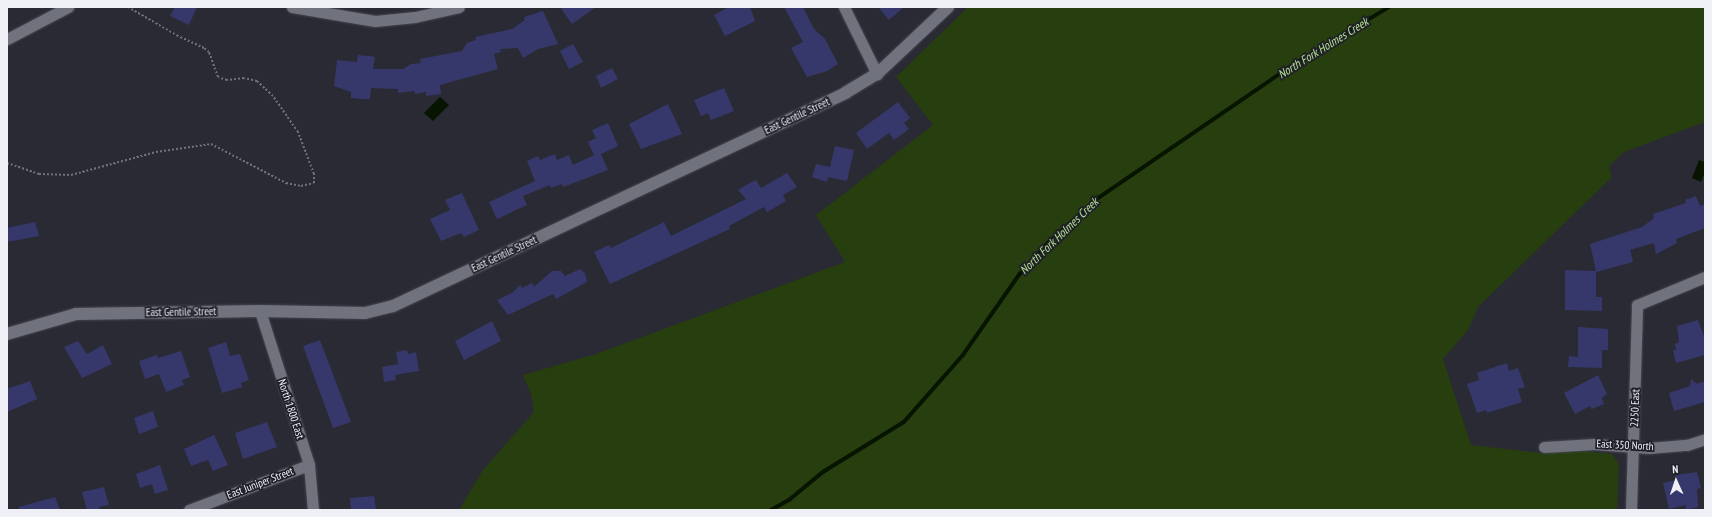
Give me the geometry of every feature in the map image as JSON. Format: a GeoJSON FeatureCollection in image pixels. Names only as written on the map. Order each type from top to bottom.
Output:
{"type":"FeatureCollection","features":[{"type":"Feature","properties":{"kind":"street"},"geometry":{"type":"LineString","coordinates":[[7,39],[68,7]]}},
{"type":"Feature","properties":{"kind":"street"},"geometry":{"type":"LineString","coordinates":[[292,7],[316,9],[375,21],[415,17],[459,7]]}},
{"type":"Feature","properties":{"kind":"street"},"geometry":{"type":"LineString","coordinates":[[844,7],[877,74]]}},
{"type":"Feature","properties":{"kind":"street","name":"East Gentile Street"},"geometry":{"type":"LineString","coordinates":[[7,334],[76,314],[260,311],[365,312],[393,306],[845,93],[877,74],[948,7]]}},
{"type":"Feature","properties":{"kind":"street","name":"2250 East"},"geometry":{"type":"LineString","coordinates":[[1631,510],[1638,305],[1705,277]]}},
{"type":"Feature","properties":{"kind":"street","name":"North 1800 East"},"geometry":{"type":"LineString","coordinates":[[260,311],[309,465],[313,510]]}},
{"type":"Feature","properties":{"kind":"street","name":"East 350 North"},"geometry":{"type":"LineString","coordinates":[[1544,447],[1594,444],[1633,447],[1687,445],[1705,439]]}},
{"type":"Feature","properties":{"kind":"street","name":"East Juniper Street"},"geometry":{"type":"LineString","coordinates":[[189,510],[309,465]]}},
{"type":"Feature","properties":{"kind":"path"},"geometry":{"type":"LineString","coordinates":[[7,163],[45,175],[71,176],[163,151],[211,144],[286,183],[301,186],[314,183],[314,174],[298,132],[273,96],[257,81],[244,78],[227,80],[218,77],[210,52],[178,36],[128,7]]}},
{"type":"Feature","properties":{"kind":"green space"},"geometry":{"type":"Polygon","coordinates":[[[968,7],[1705,7],[1705,122],[1624,152],[1609,166],[1612,177],[1478,307],[1468,330],[1443,359],[1471,445],[1541,453],[1571,450],[1612,454],[1619,464],[1617,510],[459,510],[483,470],[534,412],[531,394],[523,375],[596,354],[845,262],[816,215],[933,125],[896,77],[968,7]]]}},
{"type":"Feature","properties":{"kind":"shaded area"},"geometry":{"type":"Polygon","coordinates":[[[440,97],[449,105],[433,121],[424,113],[440,97]]]}},
{"type":"Feature","properties":{"kind":"shaded area"},"geometry":{"type":"Polygon","coordinates":[[[1699,160],[1705,162],[1705,172],[1701,182],[1692,178],[1699,160]]]}},
{"type":"Feature","properties":{"kind":"building"},"geometry":{"type":"Polygon","coordinates":[[[175,7],[197,7],[189,25],[170,16],[175,7]]]}},
{"type":"Feature","properties":{"kind":"building"},"geometry":{"type":"Polygon","coordinates":[[[560,7],[596,7],[572,24],[560,7]]]}},
{"type":"Feature","properties":{"kind":"building"},"geometry":{"type":"Polygon","coordinates":[[[729,7],[750,7],[755,21],[725,36],[714,15],[729,7]]]}},
{"type":"Feature","properties":{"kind":"building"},"geometry":{"type":"Polygon","coordinates":[[[784,7],[803,7],[814,29],[825,39],[838,64],[827,71],[807,77],[791,48],[803,42],[784,7]]]}},
{"type":"Feature","properties":{"kind":"building"},"geometry":{"type":"Polygon","coordinates":[[[878,7],[904,7],[889,20],[878,7]]]}},
{"type":"Feature","properties":{"kind":"building"},"geometry":{"type":"Polygon","coordinates":[[[543,11],[558,44],[538,49],[523,58],[518,48],[500,49],[501,52],[494,54],[498,69],[440,85],[441,94],[426,96],[426,92],[415,94],[414,91],[398,93],[398,89],[371,88],[370,99],[362,99],[351,98],[351,92],[334,86],[337,60],[357,62],[358,55],[369,56],[375,57],[373,69],[403,69],[411,64],[421,63],[420,59],[462,51],[467,43],[476,40],[475,37],[512,29],[525,20],[524,17],[543,11]]]}},
{"type":"Feature","properties":{"kind":"building"},"geometry":{"type":"Polygon","coordinates":[[[573,44],[583,62],[569,69],[560,51],[573,44]]]}},
{"type":"Feature","properties":{"kind":"building"},"geometry":{"type":"Polygon","coordinates":[[[612,68],[618,79],[601,88],[596,76],[612,68]]]}},
{"type":"Feature","properties":{"kind":"building"},"geometry":{"type":"Polygon","coordinates":[[[724,88],[734,111],[711,120],[708,113],[701,116],[694,100],[724,88]]]}},
{"type":"Feature","properties":{"kind":"building"},"geometry":{"type":"Polygon","coordinates":[[[898,102],[910,118],[904,123],[909,129],[894,140],[889,133],[867,149],[856,133],[898,102]]]}},
{"type":"Feature","properties":{"kind":"building"},"geometry":{"type":"Polygon","coordinates":[[[668,104],[682,134],[641,149],[629,124],[668,104]]]}},
{"type":"Feature","properties":{"kind":"building"},"geometry":{"type":"Polygon","coordinates":[[[608,123],[618,146],[601,154],[608,170],[563,187],[562,184],[551,188],[550,185],[523,196],[527,205],[497,219],[489,202],[535,181],[527,161],[538,156],[540,160],[555,154],[557,160],[569,155],[573,165],[594,155],[588,142],[596,138],[592,130],[608,123]]]}},
{"type":"Feature","properties":{"kind":"building"},"geometry":{"type":"Polygon","coordinates":[[[835,146],[854,150],[847,181],[828,177],[827,182],[812,177],[816,164],[830,167],[835,146]]]}},
{"type":"Feature","properties":{"kind":"building"},"geometry":{"type":"Polygon","coordinates":[[[787,173],[797,187],[783,195],[786,201],[767,212],[764,207],[729,226],[730,229],[610,284],[594,252],[609,245],[611,248],[664,222],[671,236],[746,199],[738,190],[748,184],[756,180],[761,188],[787,173]]]}},
{"type":"Feature","properties":{"kind":"building"},"geometry":{"type":"Polygon","coordinates":[[[462,193],[479,230],[464,237],[461,233],[441,241],[430,219],[450,210],[445,200],[462,193]]]}},
{"type":"Feature","properties":{"kind":"building"},"geometry":{"type":"Polygon","coordinates":[[[1696,196],[1700,206],[1705,204],[1705,228],[1676,239],[1677,243],[1656,254],[1654,243],[1630,250],[1633,262],[1596,272],[1596,297],[1602,297],[1602,311],[1565,310],[1565,270],[1596,271],[1590,244],[1642,227],[1654,218],[1653,214],[1686,203],[1685,200],[1696,196]]]}},
{"type":"Feature","properties":{"kind":"building"},"geometry":{"type":"Polygon","coordinates":[[[35,222],[39,236],[7,242],[7,228],[35,222]]]}},
{"type":"Feature","properties":{"kind":"building"},"geometry":{"type":"Polygon","coordinates":[[[580,269],[585,273],[587,282],[556,299],[553,294],[508,315],[497,300],[512,293],[520,285],[522,288],[532,283],[534,287],[552,271],[561,271],[565,276],[580,269]]]}},
{"type":"Feature","properties":{"kind":"building"},"geometry":{"type":"Polygon","coordinates":[[[1698,320],[1705,339],[1705,355],[1676,363],[1673,350],[1676,350],[1675,344],[1679,342],[1677,326],[1698,320]]]}},
{"type":"Feature","properties":{"kind":"building"},"geometry":{"type":"Polygon","coordinates":[[[492,321],[501,341],[464,360],[455,341],[492,321]]]}},
{"type":"Feature","properties":{"kind":"building"},"geometry":{"type":"Polygon","coordinates":[[[1578,327],[1608,329],[1608,350],[1602,350],[1602,368],[1568,367],[1569,356],[1578,357],[1578,327]]]}},
{"type":"Feature","properties":{"kind":"building"},"geometry":{"type":"Polygon","coordinates":[[[320,340],[351,422],[333,428],[303,346],[320,340]]]}},
{"type":"Feature","properties":{"kind":"building"},"geometry":{"type":"Polygon","coordinates":[[[78,341],[87,354],[103,345],[112,364],[82,378],[64,347],[78,341]]]}},
{"type":"Feature","properties":{"kind":"building"},"geometry":{"type":"Polygon","coordinates":[[[226,342],[230,356],[240,354],[249,380],[241,383],[242,387],[222,393],[208,348],[226,342]]]}},
{"type":"Feature","properties":{"kind":"building"},"geometry":{"type":"Polygon","coordinates":[[[407,350],[408,354],[416,352],[419,371],[395,375],[396,380],[384,382],[382,367],[398,364],[396,352],[407,350]]]}},
{"type":"Feature","properties":{"kind":"building"},"geometry":{"type":"Polygon","coordinates":[[[181,351],[190,377],[182,380],[184,385],[166,392],[159,374],[145,379],[139,361],[157,355],[158,358],[181,351]]]}},
{"type":"Feature","properties":{"kind":"building"},"geometry":{"type":"Polygon","coordinates":[[[1507,363],[1509,371],[1518,368],[1525,387],[1518,389],[1522,402],[1487,413],[1486,410],[1477,413],[1467,384],[1479,380],[1477,373],[1507,363]]]}},
{"type":"Feature","properties":{"kind":"building"},"geometry":{"type":"Polygon","coordinates":[[[1598,375],[1607,394],[1602,398],[1604,404],[1592,409],[1590,406],[1575,414],[1564,393],[1598,375]]]}},
{"type":"Feature","properties":{"kind":"building"},"geometry":{"type":"Polygon","coordinates":[[[1691,379],[1697,384],[1705,381],[1705,402],[1674,411],[1669,393],[1690,386],[1691,379]]]}},
{"type":"Feature","properties":{"kind":"building"},"geometry":{"type":"Polygon","coordinates":[[[30,381],[37,399],[7,412],[7,389],[30,381]]]}},
{"type":"Feature","properties":{"kind":"building"},"geometry":{"type":"Polygon","coordinates":[[[153,411],[158,427],[139,434],[134,418],[153,411]]]}},
{"type":"Feature","properties":{"kind":"building"},"geometry":{"type":"Polygon","coordinates":[[[267,422],[277,447],[243,459],[235,433],[267,422]]]}},
{"type":"Feature","properties":{"kind":"building"},"geometry":{"type":"Polygon","coordinates":[[[214,435],[228,465],[213,471],[208,460],[191,466],[184,449],[214,435]]]}},
{"type":"Feature","properties":{"kind":"building"},"geometry":{"type":"Polygon","coordinates":[[[160,465],[168,490],[155,494],[152,484],[140,488],[136,474],[160,465]]]}},
{"type":"Feature","properties":{"kind":"building"},"geometry":{"type":"Polygon","coordinates":[[[1697,472],[1701,488],[1697,489],[1698,507],[1686,510],[1686,505],[1669,509],[1663,483],[1676,480],[1676,475],[1697,472]]]}},
{"type":"Feature","properties":{"kind":"building"},"geometry":{"type":"Polygon","coordinates":[[[104,487],[109,505],[99,507],[100,510],[87,510],[82,492],[104,487]]]}},
{"type":"Feature","properties":{"kind":"building"},"geometry":{"type":"Polygon","coordinates":[[[374,496],[376,510],[351,510],[350,498],[374,496]]]}},
{"type":"Feature","properties":{"kind":"building"},"geometry":{"type":"Polygon","coordinates":[[[55,497],[60,510],[19,510],[19,507],[55,497]]]}},
{"type":"Feature","properties":{"kind":"waterway","name":"North Fork Holmes Creek"},"geometry":{"type":"LineString","coordinates":[[771,510],[789,500],[823,472],[904,422],[963,355],[1019,275],[1048,243],[1097,199],[1290,67],[1389,7]]}}]}
